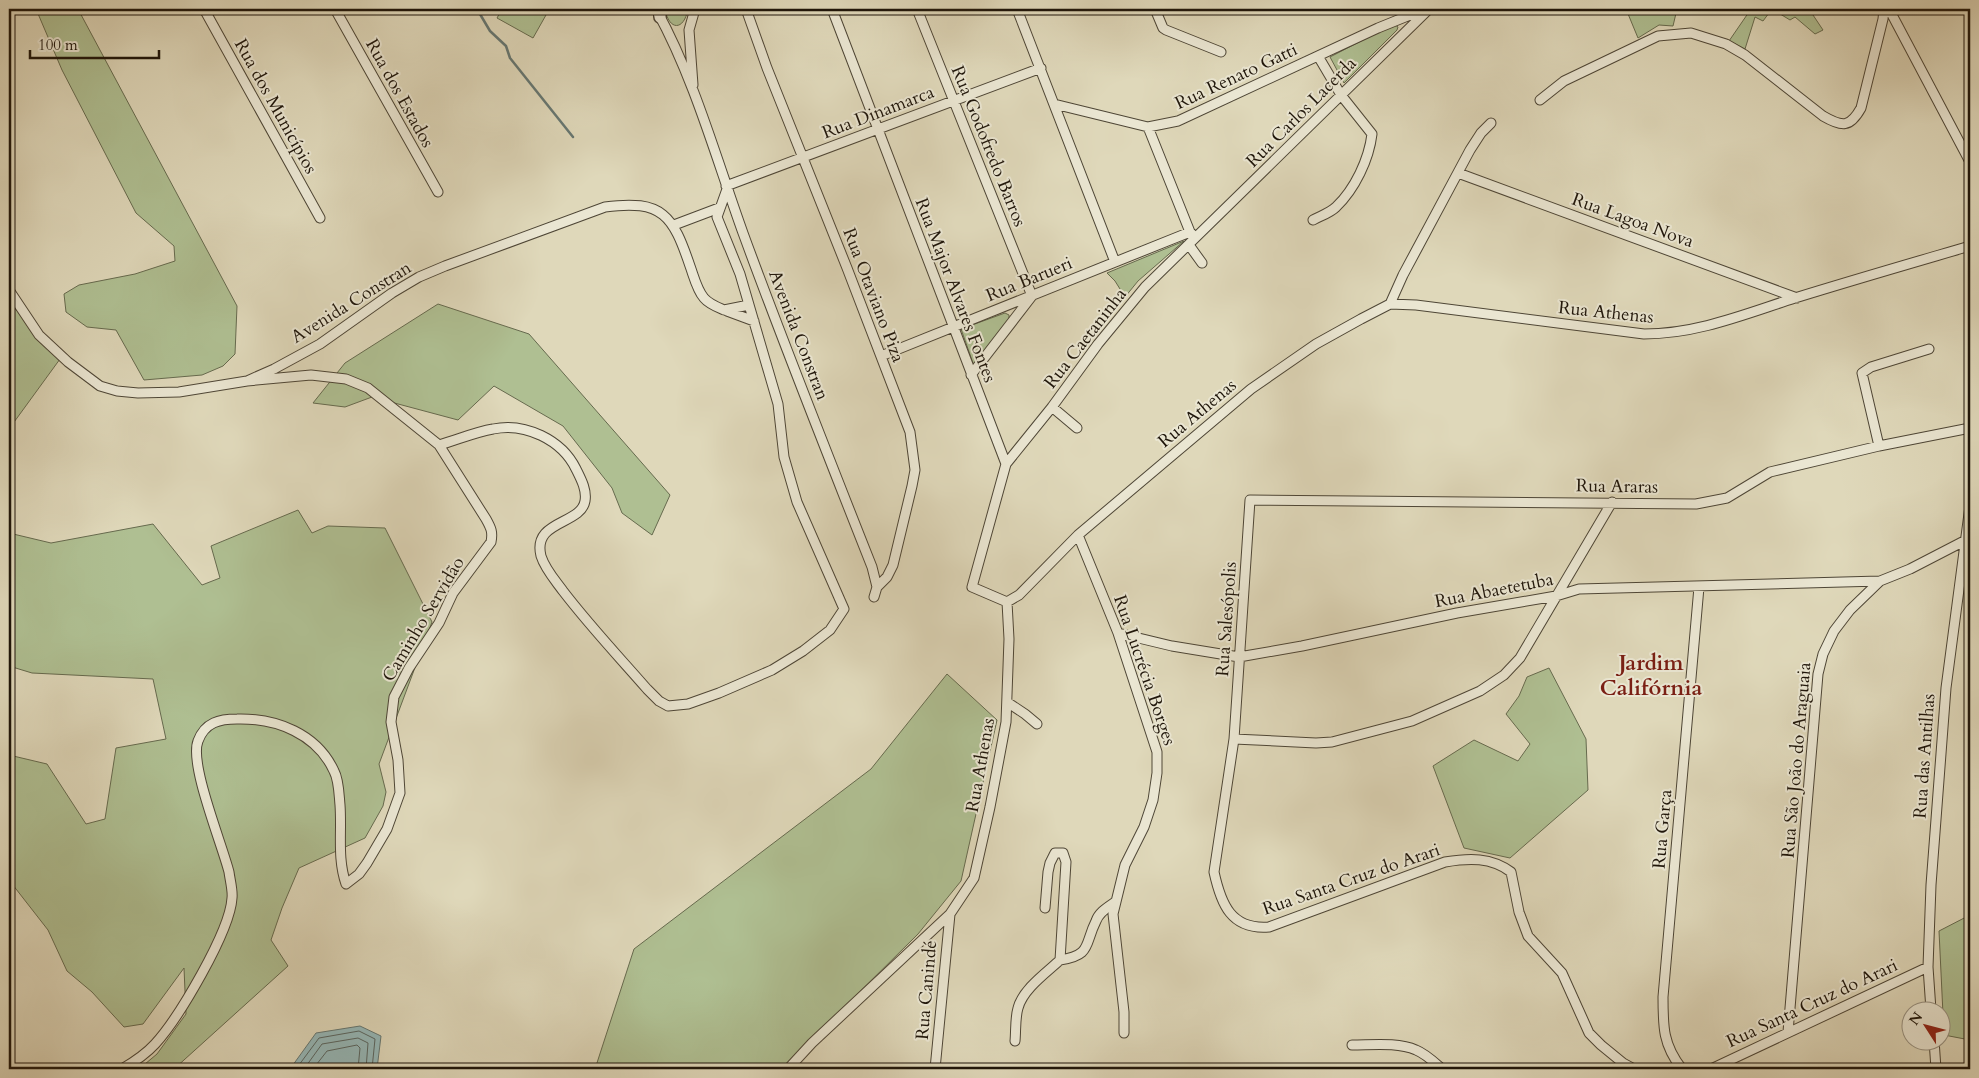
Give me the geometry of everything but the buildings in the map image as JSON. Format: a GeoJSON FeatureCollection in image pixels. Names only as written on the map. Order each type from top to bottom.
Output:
{"type":"FeatureCollection","features":[{"type":"Feature","properties":{"kind":"street","name":"Rua dos Municípios"},"geometry":{"type":"LineString","coordinates":[[204,9],[320,218]]}},
{"type":"Feature","properties":{"kind":"street","name":"Rua dos Estados"},"geometry":{"type":"LineString","coordinates":[[334,9],[438,192]]}},
{"type":"Feature","properties":{"kind":"street","name":"Avenida Constran"},"geometry":{"type":"LineString","coordinates":[[693,93],[690,30],[695,9]]}},
{"type":"Feature","properties":{"kind":"street","name":"Rua Otaviano Piza"},"geometry":{"type":"LineString","coordinates":[[746,9],[766,68],[910,432],[915,470],[893,564],[888,578],[878,587],[874,596]]}},
{"type":"Feature","properties":{"kind":"street","name":"Rua Major Alvares Fontes"},"geometry":{"type":"LineString","coordinates":[[832,9],[1006,464]]}},
{"type":"Feature","properties":{"kind":"street","name":"Rua Godofredo Barros"},"geometry":{"type":"LineString","coordinates":[[917,9],[1032,296]]}},
{"type":"Feature","properties":{"kind":"street"},"geometry":{"type":"LineString","coordinates":[[1017,9],[1115,262]]}},
{"type":"Feature","properties":{"kind":"street"},"geometry":{"type":"LineString","coordinates":[[1155,9],[1163,28],[1166,30],[1222,52]]}},
{"type":"Feature","properties":{"kind":"street","name":"Rua Renato Gatti"},"geometry":{"type":"LineString","coordinates":[[1054,104],[1148,127],[1178,121],[1378,28],[1425,9]]}},
{"type":"Feature","properties":{"kind":"street","name":"Rua Carlos Lacerda"},"geometry":{"type":"LineString","coordinates":[[1193,235],[1429,9]]}},
{"type":"Feature","properties":{"kind":"street"},"geometry":{"type":"LineString","coordinates":[[1540,100],[1564,81],[1658,36],[1691,33],[1726,44],[1745,55],[1823,116],[1834,123],[1846,124],[1855,119],[1861,108],[1884,19],[1884,9]]}},
{"type":"Feature","properties":{"kind":"street"},"geometry":{"type":"LineString","coordinates":[[1889,9],[1970,162]]}},
{"type":"Feature","properties":{"kind":"street","name":"Avenida Constran"},"geometry":{"type":"LineString","coordinates":[[659,12],[670,34],[693,93],[775,322],[872,567],[878,587]]}},
{"type":"Feature","properties":{"kind":"street"},"geometry":{"type":"LineString","coordinates":[[670,34],[682,36],[690,30]]}},
{"type":"Feature","properties":{"kind":"street"},"geometry":{"type":"LineString","coordinates":[[1312,220],[1335,208],[1345,196],[1365,161],[1372,134],[1341,95],[1318,56]]}},
{"type":"Feature","properties":{"kind":"street","name":"Rua Dinamarca"},"geometry":{"type":"LineString","coordinates":[[726,188],[1041,68]]}},
{"type":"Feature","properties":{"kind":"street"},"geometry":{"type":"LineString","coordinates":[[1390,304],[1403,275],[1470,150],[1491,123]]}},
{"type":"Feature","properties":{"kind":"street"},"geometry":{"type":"LineString","coordinates":[[1148,127],[1193,235]]}},
{"type":"Feature","properties":{"kind":"street","name":"Rua Lagoa Nova"},"geometry":{"type":"LineString","coordinates":[[1458,173],[1797,298]]}},
{"type":"Feature","properties":{"kind":"street"},"geometry":{"type":"LineString","coordinates":[[439,446],[495,428],[526,429],[551,440],[571,458],[584,486],[585,501],[581,511],[555,525],[544,534],[540,547],[542,557],[551,575],[578,610],[659,701],[668,706],[688,704],[772,670],[830,630],[844,609],[797,502],[784,457],[778,404],[740,274],[717,217],[726,188]]}},
{"type":"Feature","properties":{"kind":"street","name":"Avenida Constran"},"geometry":{"type":"LineString","coordinates":[[9,290],[39,335],[68,362],[100,386],[117,392],[146,393],[179,392],[247,381],[274,369],[320,344],[392,293],[419,277],[605,207],[624,204],[652,208],[674,225],[700,290],[711,304],[724,310],[749,305]]}},
{"type":"Feature","properties":{"kind":"street"},"geometry":{"type":"LineString","coordinates":[[674,225],[719,208]]}},
{"type":"Feature","properties":{"kind":"street","name":"Rua Caetaninha"},"geometry":{"type":"LineString","coordinates":[[1006,464],[1052,407],[1098,344],[1145,287],[1190,245],[1193,235]]}},
{"type":"Feature","properties":{"kind":"street","name":"Rua Barueri"},"geometry":{"type":"LineString","coordinates":[[881,356],[1115,262],[1193,235]]}},
{"type":"Feature","properties":{"kind":"street"},"geometry":{"type":"LineString","coordinates":[[1190,245],[1202,263]]}},
{"type":"Feature","properties":{"kind":"street","name":"Rua Athenas"},"geometry":{"type":"LineString","coordinates":[[788,1069],[950,914],[974,878],[990,808],[1006,722],[1009,639],[1007,602],[1019,595],[1078,535],[1251,389],[1316,344],[1390,304],[1416,305],[1644,334],[1668,334],[1701,328],[1970,246]]}},
{"type":"Feature","properties":{"kind":"street"},"geometry":{"type":"LineString","coordinates":[[971,375],[1032,296]]}},
{"type":"Feature","properties":{"kind":"street"},"geometry":{"type":"LineString","coordinates":[[724,310],[754,321]]}},
{"type":"Feature","properties":{"kind":"street"},"geometry":{"type":"LineString","coordinates":[[1879,446],[1862,373],[1871,366],[1929,349]]}},
{"type":"Feature","properties":{"kind":"street","name":"Caminho Servidão"},"geometry":{"type":"LineString","coordinates":[[122,1069],[141,1057],[170,1027],[213,953],[226,924],[232,898],[228,872],[205,797],[196,755],[197,742],[203,732],[210,724],[220,719],[247,719],[281,726],[307,737],[320,749],[335,773],[340,806],[340,857],[346,884],[367,863],[387,829],[400,792],[398,760],[391,722],[394,697],[409,668],[439,623],[453,593],[491,542],[492,529],[439,446],[368,388],[346,379],[311,375],[247,381]]}},
{"type":"Feature","properties":{"kind":"street"},"geometry":{"type":"LineString","coordinates":[[1052,407],[1077,428]]}},
{"type":"Feature","properties":{"kind":"street","name":"Rua Araras"},"geometry":{"type":"LineString","coordinates":[[1250,500],[1696,504],[1726,498],[1770,472],[1879,446],[1970,428]]}},
{"type":"Feature","properties":{"kind":"street"},"geometry":{"type":"LineString","coordinates":[[1006,464],[972,587],[1007,602]]}},
{"type":"Feature","properties":{"kind":"street","name":"Rua Salesópolis"},"geometry":{"type":"LineString","coordinates":[[1234,739],[1250,500]]}},
{"type":"Feature","properties":{"kind":"street"},"geometry":{"type":"LineString","coordinates":[[1234,739],[1332,742],[1412,721],[1480,690],[1504,675],[1520,658],[1612,502]]}},
{"type":"Feature","properties":{"kind":"street","name":"Rua das Antilhas"},"geometry":{"type":"LineString","coordinates":[[1930,1000],[1928,967],[1932,885],[1946,688],[1952,627],[1968,539],[1970,506]]}},
{"type":"Feature","properties":{"kind":"street","name":"Rua Lucrécia Borges"},"geometry":{"type":"LineString","coordinates":[[1078,535],[1118,632],[1157,752],[1158,773],[1153,800],[1144,827],[1125,865],[1115,902],[1114,914],[1124,1012],[1124,1033]]}},
{"type":"Feature","properties":{"kind":"street","name":"Rua São João do Araguaia"},"geometry":{"type":"LineString","coordinates":[[1788,1032],[1818,674],[1823,654],[1834,631],[1850,610],[1880,581],[1910,569],[1968,539]]}},
{"type":"Feature","properties":{"kind":"street","name":"Rua Abaetetuba"},"geometry":{"type":"LineString","coordinates":[[1118,632],[1172,646],[1239,656],[1302,646],[1457,613],[1556,596],[1579,589],[1880,581]]}},
{"type":"Feature","properties":{"kind":"street","name":"Rua Garça"},"geometry":{"type":"LineString","coordinates":[[1682,1069],[1669,1051],[1665,1037],[1663,997],[1699,587]]}},
{"type":"Feature","properties":{"kind":"street"},"geometry":{"type":"LineString","coordinates":[[1007,702],[1037,724]]}},
{"type":"Feature","properties":{"kind":"street","name":"Rua Santa Cruz do Arari"},"geometry":{"type":"LineString","coordinates":[[1234,739],[1214,872],[1218,893],[1225,907],[1242,923],[1255,928],[1269,927],[1445,862],[1464,858],[1493,862],[1511,872],[1523,925],[1534,944],[1562,973],[1589,1033],[1622,1066],[1634,1069]]}},
{"type":"Feature","properties":{"kind":"street"},"geometry":{"type":"LineString","coordinates":[[1045,908],[1050,863],[1055,853],[1061,852],[1066,862],[1060,960]]}},
{"type":"Feature","properties":{"kind":"street"},"geometry":{"type":"LineString","coordinates":[[1015,1041],[1018,1008],[1028,990],[1060,960],[1077,957],[1083,953],[1098,917],[1115,902]]}},
{"type":"Feature","properties":{"kind":"street","name":"Rua Canindé"},"geometry":{"type":"LineString","coordinates":[[935,1069],[950,914]]}},
{"type":"Feature","properties":{"kind":"street","name":"Rua Santa Cruz do Arari"},"geometry":{"type":"LineString","coordinates":[[1711,1069],[1928,967]]}},
{"type":"Feature","properties":{"kind":"street"},"geometry":{"type":"LineString","coordinates":[[1352,1045],[1398,1046],[1416,1049],[1442,1069]]}},
{"type":"Feature","properties":{"kind":"street"},"geometry":{"type":"LineString","coordinates":[[1935,1050],[1936,1069]]}},
{"type":"Feature","properties":{"kind":"green space"},"geometry":{"type":"Polygon","coordinates":[[[36,9],[78,9],[237,306],[235,354],[223,366],[202,375],[144,380],[116,330],[87,327],[66,312],[64,294],[79,285],[135,274],[175,261],[174,246],[136,213],[62,70],[36,9]]]}},
{"type":"Feature","properties":{"kind":"green space"},"geometry":{"type":"Polygon","coordinates":[[[502,9],[535,9],[546,15],[533,38],[497,18],[502,9]]]}},
{"type":"Feature","properties":{"kind":"green space"},"geometry":{"type":"Polygon","coordinates":[[[665,9],[688,9],[683,21],[676,26],[670,21],[665,9]]]}},
{"type":"Feature","properties":{"kind":"green space"},"geometry":{"type":"Polygon","coordinates":[[[1626,9],[1677,9],[1673,26],[1659,25],[1638,38],[1626,9]]]}},
{"type":"Feature","properties":{"kind":"green space"},"geometry":{"type":"Polygon","coordinates":[[[1751,9],[1772,9],[1763,21],[1755,17],[1745,49],[1729,41],[1751,9]]]}},
{"type":"Feature","properties":{"kind":"green space"},"geometry":{"type":"Polygon","coordinates":[[[1772,9],[1809,9],[1823,30],[1815,34],[1795,17],[1790,20],[1772,9]]]}},
{"type":"Feature","properties":{"kind":"green space"},"geometry":{"type":"Polygon","coordinates":[[[1394,24],[1398,27],[1397,30],[1344,83],[1330,57],[1394,24]]]}},
{"type":"Feature","properties":{"kind":"green space"},"geometry":{"type":"Polygon","coordinates":[[[1184,241],[1138,281],[1125,297],[1115,281],[1107,273],[1184,241]]]}},
{"type":"Feature","properties":{"kind":"green space"},"geometry":{"type":"Polygon","coordinates":[[[9,302],[60,359],[9,429],[9,302]]]}},
{"type":"Feature","properties":{"kind":"green space"},"geometry":{"type":"Polygon","coordinates":[[[438,304],[529,334],[670,495],[652,535],[622,513],[612,488],[563,426],[494,386],[458,420],[372,397],[345,407],[313,403],[345,363],[438,304]]]}},
{"type":"Feature","properties":{"kind":"green space"},"geometry":{"type":"Polygon","coordinates":[[[1005,313],[1009,315],[1009,321],[974,366],[961,329],[1005,313]]]}},
{"type":"Feature","properties":{"kind":"green space"},"geometry":{"type":"Polygon","coordinates":[[[298,510],[312,533],[328,526],[385,528],[432,622],[379,764],[386,792],[383,806],[365,838],[299,868],[271,940],[288,966],[174,1069],[139,1069],[157,1054],[186,1014],[184,968],[143,1024],[124,1027],[92,992],[67,971],[48,930],[9,880],[9,755],[47,764],[86,824],[105,819],[116,748],[166,739],[153,679],[32,673],[9,666],[9,533],[51,543],[153,524],[202,585],[220,578],[211,546],[298,510]]]}},
{"type":"Feature","properties":{"kind":"green space"},"geometry":{"type":"Polygon","coordinates":[[[1549,668],[1586,739],[1588,790],[1510,858],[1464,848],[1433,766],[1474,740],[1518,761],[1530,744],[1506,714],[1519,696],[1527,677],[1549,668]]]}},
{"type":"Feature","properties":{"kind":"green space"},"geometry":{"type":"Polygon","coordinates":[[[947,674],[997,720],[961,881],[918,934],[782,1069],[595,1069],[634,949],[871,769],[947,674]]]}},
{"type":"Feature","properties":{"kind":"green space"},"geometry":{"type":"Polygon","coordinates":[[[1970,915],[1970,1040],[1952,1037],[1952,1000],[1942,1000],[1939,931],[1970,915]]]}},
{"type":"Feature","properties":{"kind":"water"},"geometry":{"type":"Polygon","coordinates":[[[360,1026],[381,1036],[377,1069],[290,1069],[316,1033],[360,1026]]]}},
{"type":"Feature","properties":{"kind":"waterway"},"geometry":{"type":"LineString","coordinates":[[477,9],[490,31],[506,46],[510,58],[573,137]]}},
{"type":"Feature","properties":{"kind":"district","name":"Jardim Califórnia"},"geometry":{"type":"Point","coordinates":[1651,674]}}]}
